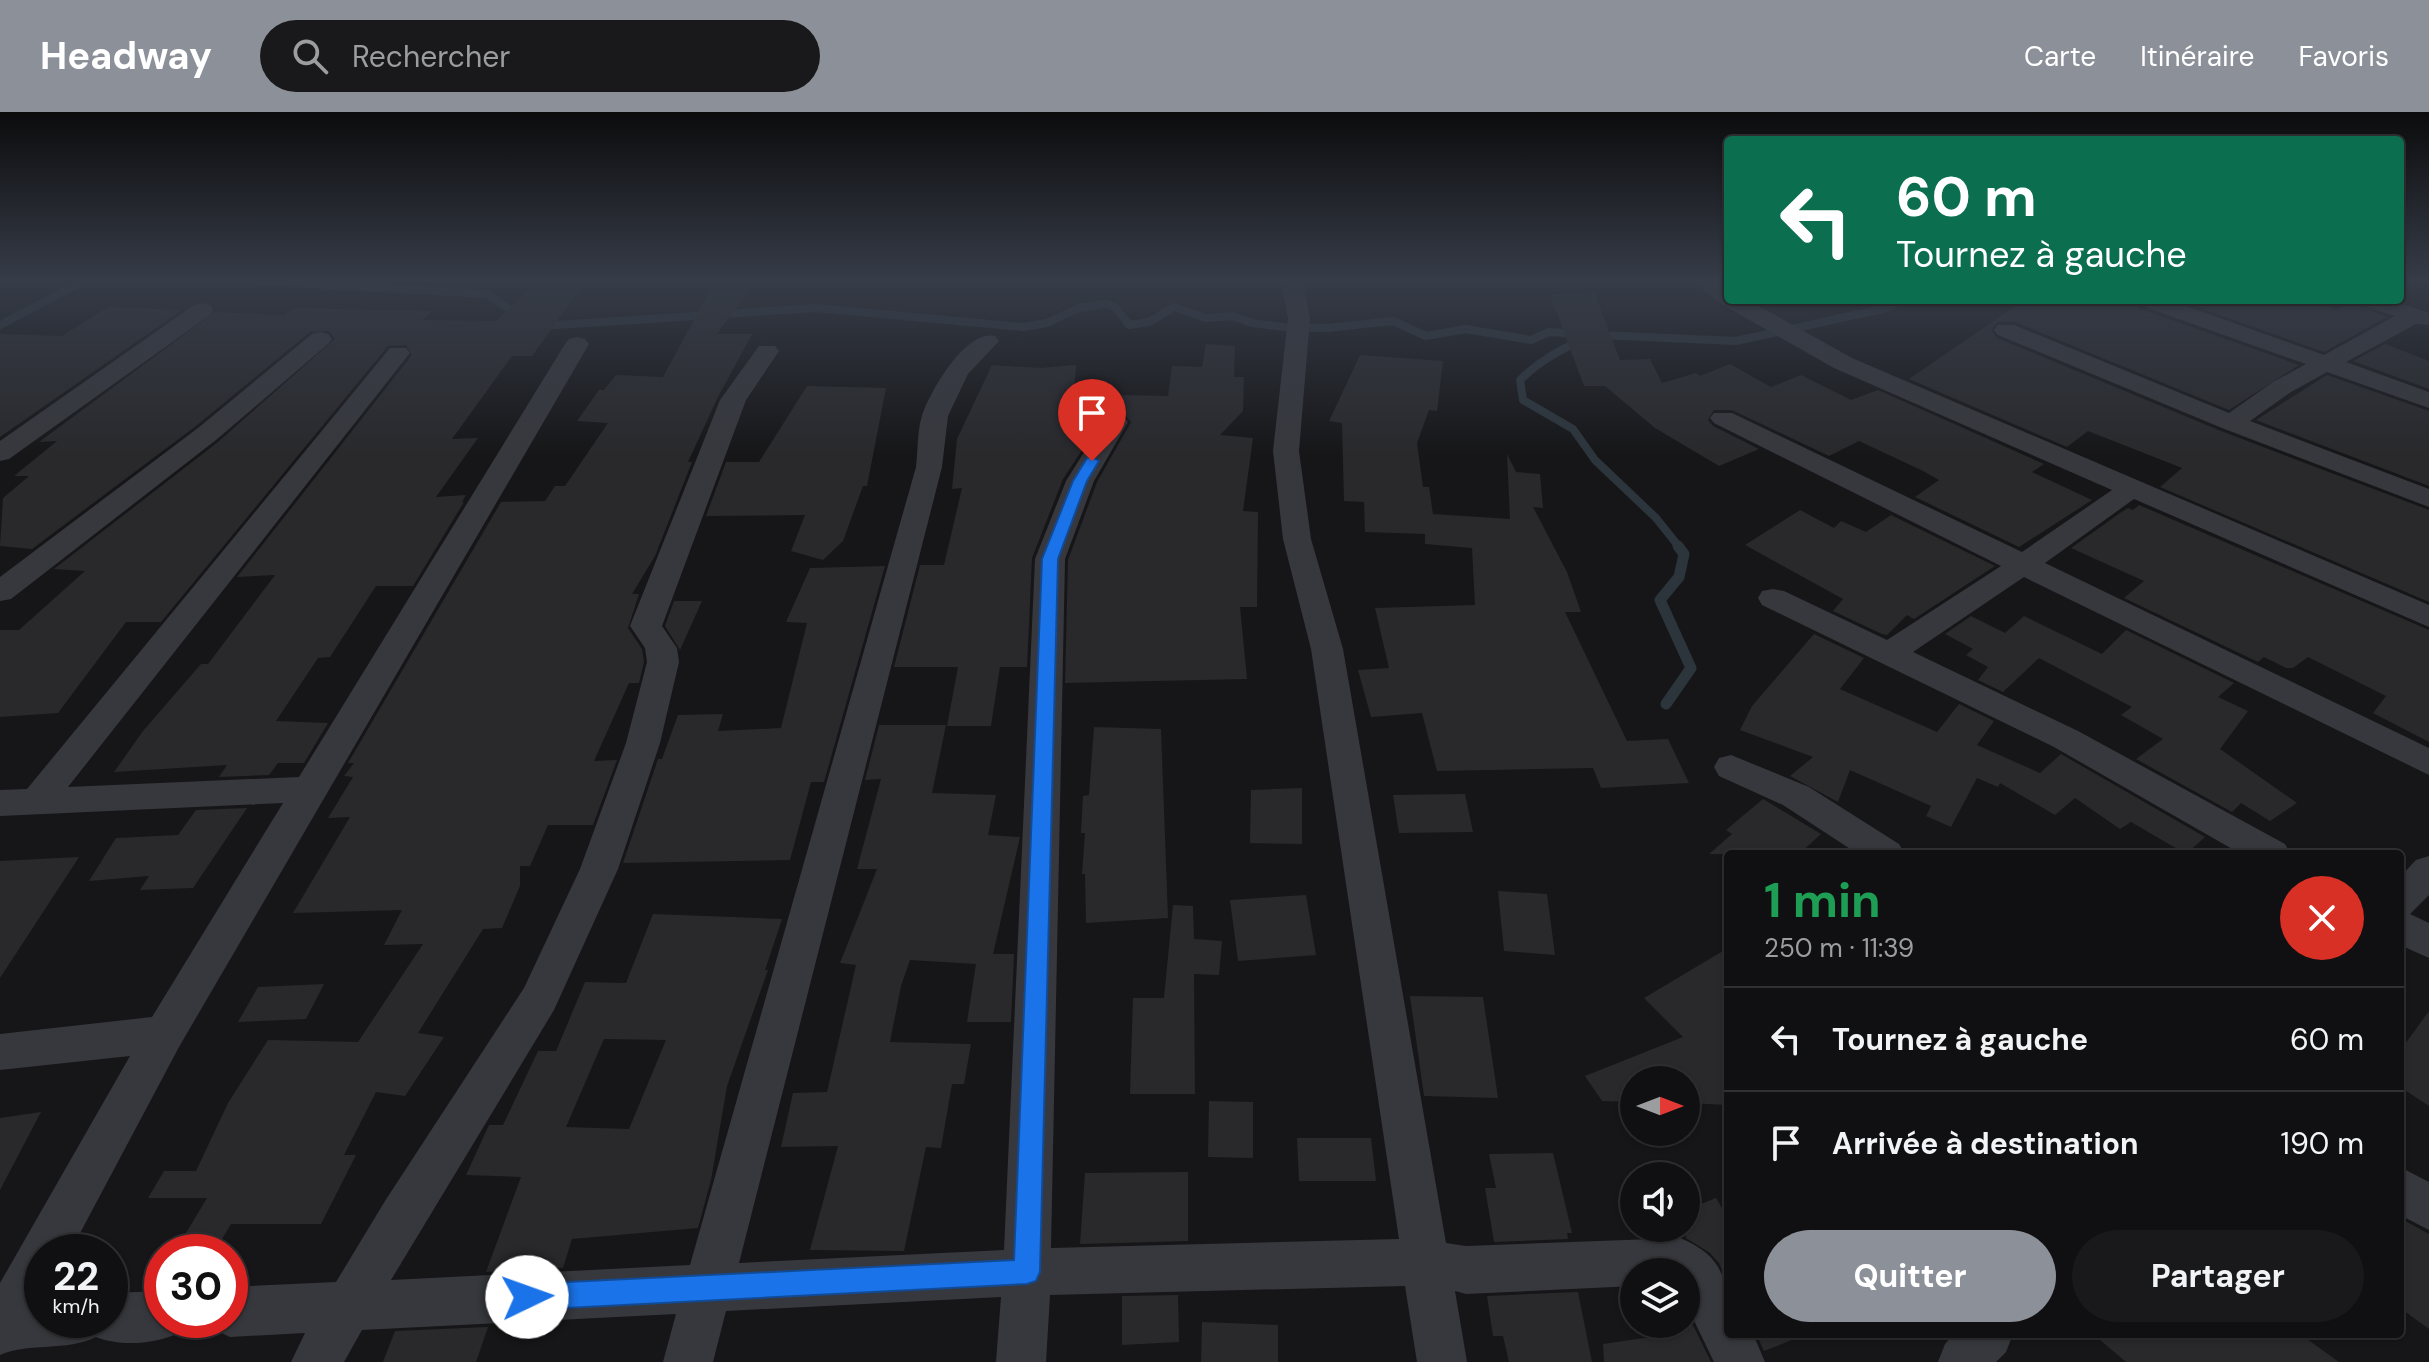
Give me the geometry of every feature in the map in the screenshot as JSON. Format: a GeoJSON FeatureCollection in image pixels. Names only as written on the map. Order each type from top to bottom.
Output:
{"type":"FeatureCollection","features":[{"type":"Feature","properties":{"kind":"street"},"geometry":{"type":"LineString","coordinates":[[0,453],[161,339]]}},
{"type":"Feature","properties":{"kind":"street"},"geometry":{"type":"LineString","coordinates":[[0,592],[207,434],[320,339]]}},
{"type":"Feature","properties":{"kind":"street"},"geometry":{"type":"LineString","coordinates":[[1297,339],[1286,451],[1297,539],[1327,649],[1442,1362]]}},
{"type":"Feature","properties":{"kind":"street"},"geometry":{"type":"LineString","coordinates":[[1801,339],[1843,363],[2429,617]]}},
{"type":"Feature","properties":{"kind":"street"},"geometry":{"type":"LineString","coordinates":[[2029,339],[2231,423],[2429,499]]}},
{"type":"Feature","properties":{"kind":"street"},"geometry":{"type":"LineString","coordinates":[[2258,339],[2429,400]]}},
{"type":"Feature","properties":{"kind":"street"},"geometry":{"type":"LineString","coordinates":[[2231,423],[2282,387],[2378,339]]}},
{"type":"Feature","properties":{"kind":"street"},"geometry":{"type":"LineString","coordinates":[[688,1362],[929,467],[935,416],[957,371],[987,341]]}},
{"type":"Feature","properties":{"kind":"street"},"geometry":{"type":"LineString","coordinates":[[54,1234],[164,1034],[577,344]]}},
{"type":"Feature","properties":{"kind":"street"},"geometry":{"type":"LineString","coordinates":[[316,1362],[347,1306],[540,998],[599,869],[643,743],[663,662],[661,648],[646,626],[733,400],[767,351]]}},
{"type":"Feature","properties":{"kind":"street"},"geometry":{"type":"LineString","coordinates":[[39,799],[398,353]]}},
{"type":"Feature","properties":{"kind":"street"},"geometry":{"type":"LineString","coordinates":[[1723,418],[2429,763]]}},
{"type":"Feature","properties":{"kind":"street"},"geometry":{"type":"LineString","coordinates":[[1021,1362],[1027,1272],[1050,559],[1080,481],[1115,422]]}},
{"type":"Feature","properties":{"kind":"street"},"geometry":{"type":"LineString","coordinates":[[1888,654],[2131,489]]}},
{"type":"Feature","properties":{"kind":"street"},"geometry":{"type":"LineString","coordinates":[[1773,598],[2066,739],[2265,850]]}},
{"type":"Feature","properties":{"kind":"street"},"geometry":{"type":"LineString","coordinates":[[1731,767],[1796,796],[1880,850]]}},
{"type":"Feature","properties":{"kind":"street"},"geometry":{"type":"LineString","coordinates":[[0,803],[311,789]]}},
{"type":"Feature","properties":{"kind":"street"},"geometry":{"type":"LineString","coordinates":[[2404,898],[2429,870]]}},
{"type":"Feature","properties":{"kind":"street"},"geometry":{"type":"LineString","coordinates":[[2404,928],[2429,942]]}},
{"type":"Feature","properties":{"kind":"street"},"geometry":{"type":"LineString","coordinates":[[0,1052],[164,1034]]}},
{"type":"Feature","properties":{"kind":"street"},"geometry":{"type":"LineString","coordinates":[[2404,1192],[2429,1208]]}},
{"type":"Feature","properties":{"kind":"street"},"geometry":{"type":"LineString","coordinates":[[248,1311],[1027,1272],[1424,1262],[1466,1270],[1680,1261],[1698,1277],[1724,1330]]}},
{"type":"Feature","properties":{"kind":"street"},"geometry":{"type":"LineString","coordinates":[[3,1327],[24,1289]]}},
{"type":"Feature","properties":{"kind":"street"},"geometry":{"type":"LineString","coordinates":[[3,1327],[24,1325]]}},
{"type":"Feature","properties":{"kind":"street"},"geometry":{"type":"LineString","coordinates":[[1728,1338],[1740,1362]]}},
{"type":"Feature","properties":{"kind":"street"},"geometry":{"type":"LineString","coordinates":[[1963,1362],[1984,1338]]}},
{"type":"Feature","properties":{"kind":"building"},"geometry":{"type":"Polygon","coordinates":[[[0,339],[140,339],[0,437],[0,339]]]}},
{"type":"Feature","properties":{"kind":"building"},"geometry":{"type":"Polygon","coordinates":[[[178,339],[301,339],[196,426],[32,549],[0,546],[3,498],[29,476],[14,476],[57,441],[39,442],[178,339]]]}},
{"type":"Feature","properties":{"kind":"building"},"geometry":{"type":"Polygon","coordinates":[[[335,339],[544,339],[532,356],[512,356],[452,439],[478,438],[436,497],[466,495],[413,586],[376,586],[330,657],[318,658],[276,721],[328,723],[304,763],[278,763],[269,775],[219,777],[227,765],[114,772],[143,731],[201,664],[208,664],[275,575],[237,577],[412,355],[406,345],[388,346],[161,622],[126,622],[58,713],[0,717],[0,630],[19,630],[85,571],[54,569],[218,442],[335,339]]]}},
{"type":"Feature","properties":{"kind":"building"},"geometry":{"type":"Polygon","coordinates":[[[683,339],[749,339],[688,462],[692,462],[655,556],[632,594],[639,594],[628,628],[642,649],[644,662],[639,683],[629,683],[594,761],[617,760],[593,825],[548,825],[530,866],[520,866],[520,886],[502,928],[483,929],[418,1033],[444,1037],[405,1096],[376,1092],[344,1155],[356,1155],[321,1224],[231,1224],[225,1234],[185,1234],[207,1198],[148,1198],[164,1171],[196,1171],[228,1103],[268,1040],[358,1042],[423,944],[384,945],[402,910],[293,913],[350,817],[328,818],[353,777],[344,776],[354,763],[348,763],[501,502],[545,501],[555,486],[565,486],[608,423],[577,421],[599,390],[604,390],[616,375],[663,377],[683,339]]]}},
{"type":"Feature","properties":{"kind":"building"},"geometry":{"type":"Polygon","coordinates":[[[1567,339],[1612,339],[1620,360],[1650,359],[1662,383],[1696,373],[1700,376],[1730,364],[1771,387],[1801,375],[1851,400],[1878,390],[2044,464],[2032,472],[2092,500],[2019,547],[1915,497],[1939,480],[1859,441],[1829,456],[1732,410],[1714,410],[1708,420],[1713,426],[1759,449],[1719,466],[1655,428],[1605,386],[1584,386],[1567,339]]]}},
{"type":"Feature","properties":{"kind":"building"},"geometry":{"type":"Polygon","coordinates":[[[1967,339],[2000,339],[2221,431],[2429,510],[2429,602],[2160,487],[2182,468],[2088,431],[2067,447],[1909,379],[1967,339]]]}},
{"type":"Feature","properties":{"kind":"building"},"geometry":{"type":"Polygon","coordinates":[[[2057,339],[2227,339],[2299,365],[2229,410],[2057,339]]]}},
{"type":"Feature","properties":{"kind":"building"},"geometry":{"type":"Polygon","coordinates":[[[2288,339],[2347,339],[2324,352],[2288,339]]]}},
{"type":"Feature","properties":{"kind":"building"},"geometry":{"type":"Polygon","coordinates":[[[1206,344],[1235,346],[1234,377],[1244,377],[1243,411],[1220,435],[1253,438],[1243,511],[1258,512],[1257,607],[1240,607],[1247,679],[1065,683],[1068,560],[1097,482],[1131,422],[1124,414],[1106,414],[1063,479],[1032,558],[1027,667],[1000,667],[991,726],[947,726],[958,667],[894,667],[920,565],[944,565],[962,488],[952,489],[957,439],[992,365],[1040,368],[1076,365],[1074,394],[1168,396],[1172,366],[1202,367],[1206,344]]]}},
{"type":"Feature","properties":{"kind":"building"},"geometry":{"type":"Polygon","coordinates":[[[2385,344],[2429,361],[2429,389],[2353,361],[2385,344]]]}},
{"type":"Feature","properties":{"kind":"building"},"geometry":{"type":"Polygon","coordinates":[[[1360,355],[1443,361],[1437,411],[1429,410],[1417,443],[1423,487],[1429,487],[1433,514],[1510,519],[1507,454],[1516,472],[1540,474],[1543,508],[1533,507],[1567,572],[1581,612],[1565,612],[1627,741],[1668,739],[1689,783],[1601,788],[1593,768],[1437,771],[1422,713],[1371,717],[1358,670],[1389,668],[1375,608],[1475,605],[1472,548],[1425,544],[1425,534],[1365,532],[1364,502],[1344,501],[1342,423],[1329,421],[1360,355]]]}},
{"type":"Feature","properties":{"kind":"building"},"geometry":{"type":"Polygon","coordinates":[[[2327,375],[2429,411],[2429,486],[2256,420],[2327,375]]]}},
{"type":"Feature","properties":{"kind":"building"},"geometry":{"type":"Polygon","coordinates":[[[807,386],[886,388],[867,486],[863,486],[843,541],[823,560],[791,551],[805,515],[706,516],[726,462],[759,462],[807,386]]]}},
{"type":"Feature","properties":{"kind":"building"},"geometry":{"type":"Polygon","coordinates":[[[2139,505],[2429,630],[2429,742],[2373,713],[2386,696],[2308,657],[2293,668],[2286,668],[2264,657],[2258,662],[2124,598],[2144,581],[2071,548],[2120,513],[2139,505]]]}},
{"type":"Feature","properties":{"kind":"building"},"geometry":{"type":"Polygon","coordinates":[[[1800,510],[1834,528],[1841,521],[1866,532],[1891,515],[1995,566],[1914,619],[1907,615],[1887,635],[1882,634],[1833,611],[1843,599],[1745,545],[1800,510]]]}},
{"type":"Feature","properties":{"kind":"building"},"geometry":{"type":"Polygon","coordinates":[[[885,566],[824,782],[811,782],[790,860],[623,863],[658,759],[662,759],[678,715],[723,714],[718,731],[781,728],[807,623],[786,622],[810,568],[885,566]]]}},
{"type":"Feature","properties":{"kind":"building"},"geometry":{"type":"Polygon","coordinates":[[[674,601],[702,601],[680,650],[665,626],[674,601]]]}},
{"type":"Feature","properties":{"kind":"building"},"geometry":{"type":"Polygon","coordinates":[[[1971,616],[2005,633],[2024,616],[2102,654],[2126,630],[2234,683],[2218,697],[2248,711],[2220,749],[2297,803],[2270,821],[2241,803],[2232,812],[2136,759],[2163,739],[2121,715],[2132,707],[2039,658],[2003,692],[1978,680],[1988,667],[1966,655],[1973,649],[1945,634],[1971,616]]]}},
{"type":"Feature","properties":{"kind":"building"},"geometry":{"type":"Polygon","coordinates":[[[1814,634],[1864,658],[1840,689],[1937,732],[1959,704],[1994,721],[1977,745],[2040,773],[2061,754],[2205,837],[2190,850],[2179,850],[2131,822],[2120,829],[2075,798],[2055,815],[2000,783],[1998,787],[1977,778],[1951,827],[1926,816],[1931,806],[1850,770],[1838,802],[1790,776],[1813,757],[1740,730],[1752,706],[1814,634]]]}},
{"type":"Feature","properties":{"kind":"building"},"geometry":{"type":"Polygon","coordinates":[[[879,725],[946,725],[932,793],[996,795],[988,835],[1020,837],[993,954],[1014,954],[1011,1022],[967,1022],[976,964],[910,960],[901,986],[890,1042],[971,1044],[964,1084],[952,1084],[941,1148],[926,1147],[904,1251],[810,1250],[838,1146],[781,1147],[793,1093],[827,1092],[856,965],[840,963],[877,869],[857,869],[881,779],[865,780],[879,725]]]}},
{"type":"Feature","properties":{"kind":"building"},"geometry":{"type":"Polygon","coordinates":[[[1094,727],[1161,729],[1168,918],[1086,923],[1085,874],[1082,874],[1085,833],[1081,833],[1083,796],[1089,795],[1094,727]]]}},
{"type":"Feature","properties":{"kind":"building"},"geometry":{"type":"Polygon","coordinates":[[[1302,788],[1302,844],[1250,843],[1251,790],[1302,788]]]}},
{"type":"Feature","properties":{"kind":"building"},"geometry":{"type":"Polygon","coordinates":[[[1465,794],[1473,832],[1399,833],[1393,795],[1465,794]]]}},
{"type":"Feature","properties":{"kind":"building"},"geometry":{"type":"Polygon","coordinates":[[[1763,799],[1821,834],[1803,850],[1724,850],[1724,854],[1709,854],[1732,834],[1726,830],[1763,799]]]}},
{"type":"Feature","properties":{"kind":"building"},"geometry":{"type":"Polygon","coordinates":[[[247,808],[193,888],[140,890],[149,876],[89,881],[116,838],[178,835],[196,810],[247,808]]]}},
{"type":"Feature","properties":{"kind":"building"},"geometry":{"type":"Polygon","coordinates":[[[79,857],[0,978],[0,861],[79,857]]]}},
{"type":"Feature","properties":{"kind":"building"},"geometry":{"type":"Polygon","coordinates":[[[1498,891],[1547,894],[1555,955],[1504,951],[1498,891]]]}},
{"type":"Feature","properties":{"kind":"building"},"geometry":{"type":"Polygon","coordinates":[[[1306,895],[1316,955],[1238,961],[1230,900],[1306,895]]]}},
{"type":"Feature","properties":{"kind":"building"},"geometry":{"type":"Polygon","coordinates":[[[1173,905],[1193,906],[1194,939],[1222,941],[1219,975],[1194,974],[1195,1094],[1130,1094],[1133,998],[1164,998],[1173,905]]]}},
{"type":"Feature","properties":{"kind":"building"},"geometry":{"type":"Polygon","coordinates":[[[653,914],[782,919],[765,970],[768,970],[727,1086],[711,1180],[698,1228],[572,1239],[563,1268],[486,1272],[521,1177],[466,1175],[489,1125],[503,1125],[538,1051],[556,1051],[585,982],[626,983],[653,914]],[[604,1039],[566,1127],[629,1129],[666,1040],[604,1039]]]}},
{"type":"Feature","properties":{"kind":"building"},"geometry":{"type":"Polygon","coordinates":[[[1724,950],[1724,1105],[1700,1104],[1700,1066],[1620,1066],[1620,1102],[1602,1101],[1585,1076],[1683,1037],[1644,998],[1724,950]]]}},
{"type":"Feature","properties":{"kind":"building"},"geometry":{"type":"Polygon","coordinates":[[[324,984],[306,1019],[238,1022],[258,987],[324,984]]]}},
{"type":"Feature","properties":{"kind":"building"},"geometry":{"type":"Polygon","coordinates":[[[1410,996],[1483,997],[1498,1098],[1424,1096],[1410,996]]]}},
{"type":"Feature","properties":{"kind":"building"},"geometry":{"type":"Polygon","coordinates":[[[2429,1011],[2429,1106],[2404,1090],[2404,1045],[2429,1011]]]}},
{"type":"Feature","properties":{"kind":"building"},"geometry":{"type":"Polygon","coordinates":[[[1209,1101],[1253,1102],[1253,1158],[1208,1157],[1209,1101]]]}},
{"type":"Feature","properties":{"kind":"building"},"geometry":{"type":"Polygon","coordinates":[[[41,1112],[0,1190],[0,1118],[41,1112]]]}},
{"type":"Feature","properties":{"kind":"building"},"geometry":{"type":"Polygon","coordinates":[[[1297,1138],[1371,1138],[1376,1181],[1299,1181],[1297,1138]]]}},
{"type":"Feature","properties":{"kind":"building"},"geometry":{"type":"Polygon","coordinates":[[[1553,1153],[1572,1233],[1567,1233],[1568,1239],[1494,1242],[1485,1188],[1496,1188],[1489,1154],[1553,1153]]]}},
{"type":"Feature","properties":{"kind":"building"},"geometry":{"type":"Polygon","coordinates":[[[1188,1172],[1188,1241],[1080,1244],[1085,1173],[1188,1172]]]}},
{"type":"Feature","properties":{"kind":"building"},"geometry":{"type":"Polygon","coordinates":[[[1716,1198],[1724,1211],[1724,1275],[1710,1253],[1692,1242],[1700,1242],[1700,1204],[1716,1198]]]}},
{"type":"Feature","properties":{"kind":"building"},"geometry":{"type":"Polygon","coordinates":[[[2404,1220],[2429,1234],[2429,1329],[2404,1311],[2404,1220]]]}},
{"type":"Feature","properties":{"kind":"building"},"geometry":{"type":"Polygon","coordinates":[[[1578,1292],[1592,1362],[1509,1362],[1503,1336],[1493,1336],[1487,1296],[1578,1292]]]}},
{"type":"Feature","properties":{"kind":"building"},"geometry":{"type":"Polygon","coordinates":[[[1178,1295],[1179,1342],[1122,1345],[1122,1296],[1178,1295]]]}},
{"type":"Feature","properties":{"kind":"building"},"geometry":{"type":"Polygon","coordinates":[[[1202,1322],[1278,1325],[1278,1362],[1201,1362],[1202,1322]]]}},
{"type":"Feature","properties":{"kind":"building"},"geometry":{"type":"Polygon","coordinates":[[[488,1327],[476,1362],[383,1362],[395,1331],[488,1327]]]}},
{"type":"Feature","properties":{"kind":"building"},"geometry":{"type":"Polygon","coordinates":[[[1644,1338],[1699,1338],[1711,1362],[1604,1362],[1603,1344],[1644,1338]]]}},
{"type":"Feature","properties":{"kind":"building"},"geometry":{"type":"Polygon","coordinates":[[[1758,1338],[1797,1338],[1764,1351],[1758,1338]]]}},
{"type":"Feature","properties":{"kind":"building"},"geometry":{"type":"Polygon","coordinates":[[[2098,1338],[2306,1338],[2339,1362],[2126,1362],[2098,1338]]]}},
{"type":"Feature","properties":{"kind":"waterway"},"geometry":{"type":"LineString","coordinates":[[1527,339],[1532,339]]}},
{"type":"Feature","properties":{"kind":"waterway"},"geometry":{"type":"LineString","coordinates":[[1698,339],[1744,339]]}},
{"type":"Feature","properties":{"kind":"waterway"},"geometry":{"type":"LineString","coordinates":[[1580,341],[1548,358],[1520,380],[1523,400],[1573,429],[1595,460],[1656,518],[1680,548]]}},
{"type":"Feature","properties":{"kind":"waterway"},"geometry":{"type":"LineString","coordinates":[[1666,704],[1691,668],[1660,600],[1679,577],[1684,554],[1678,546]]}},
{"type":"Feature","properties":{"kind":"route"},"geometry":{"type":"LineString","coordinates":[[527,1297],[1027,1272],[1050,559],[1080,481],[1092,461]]}}]}
